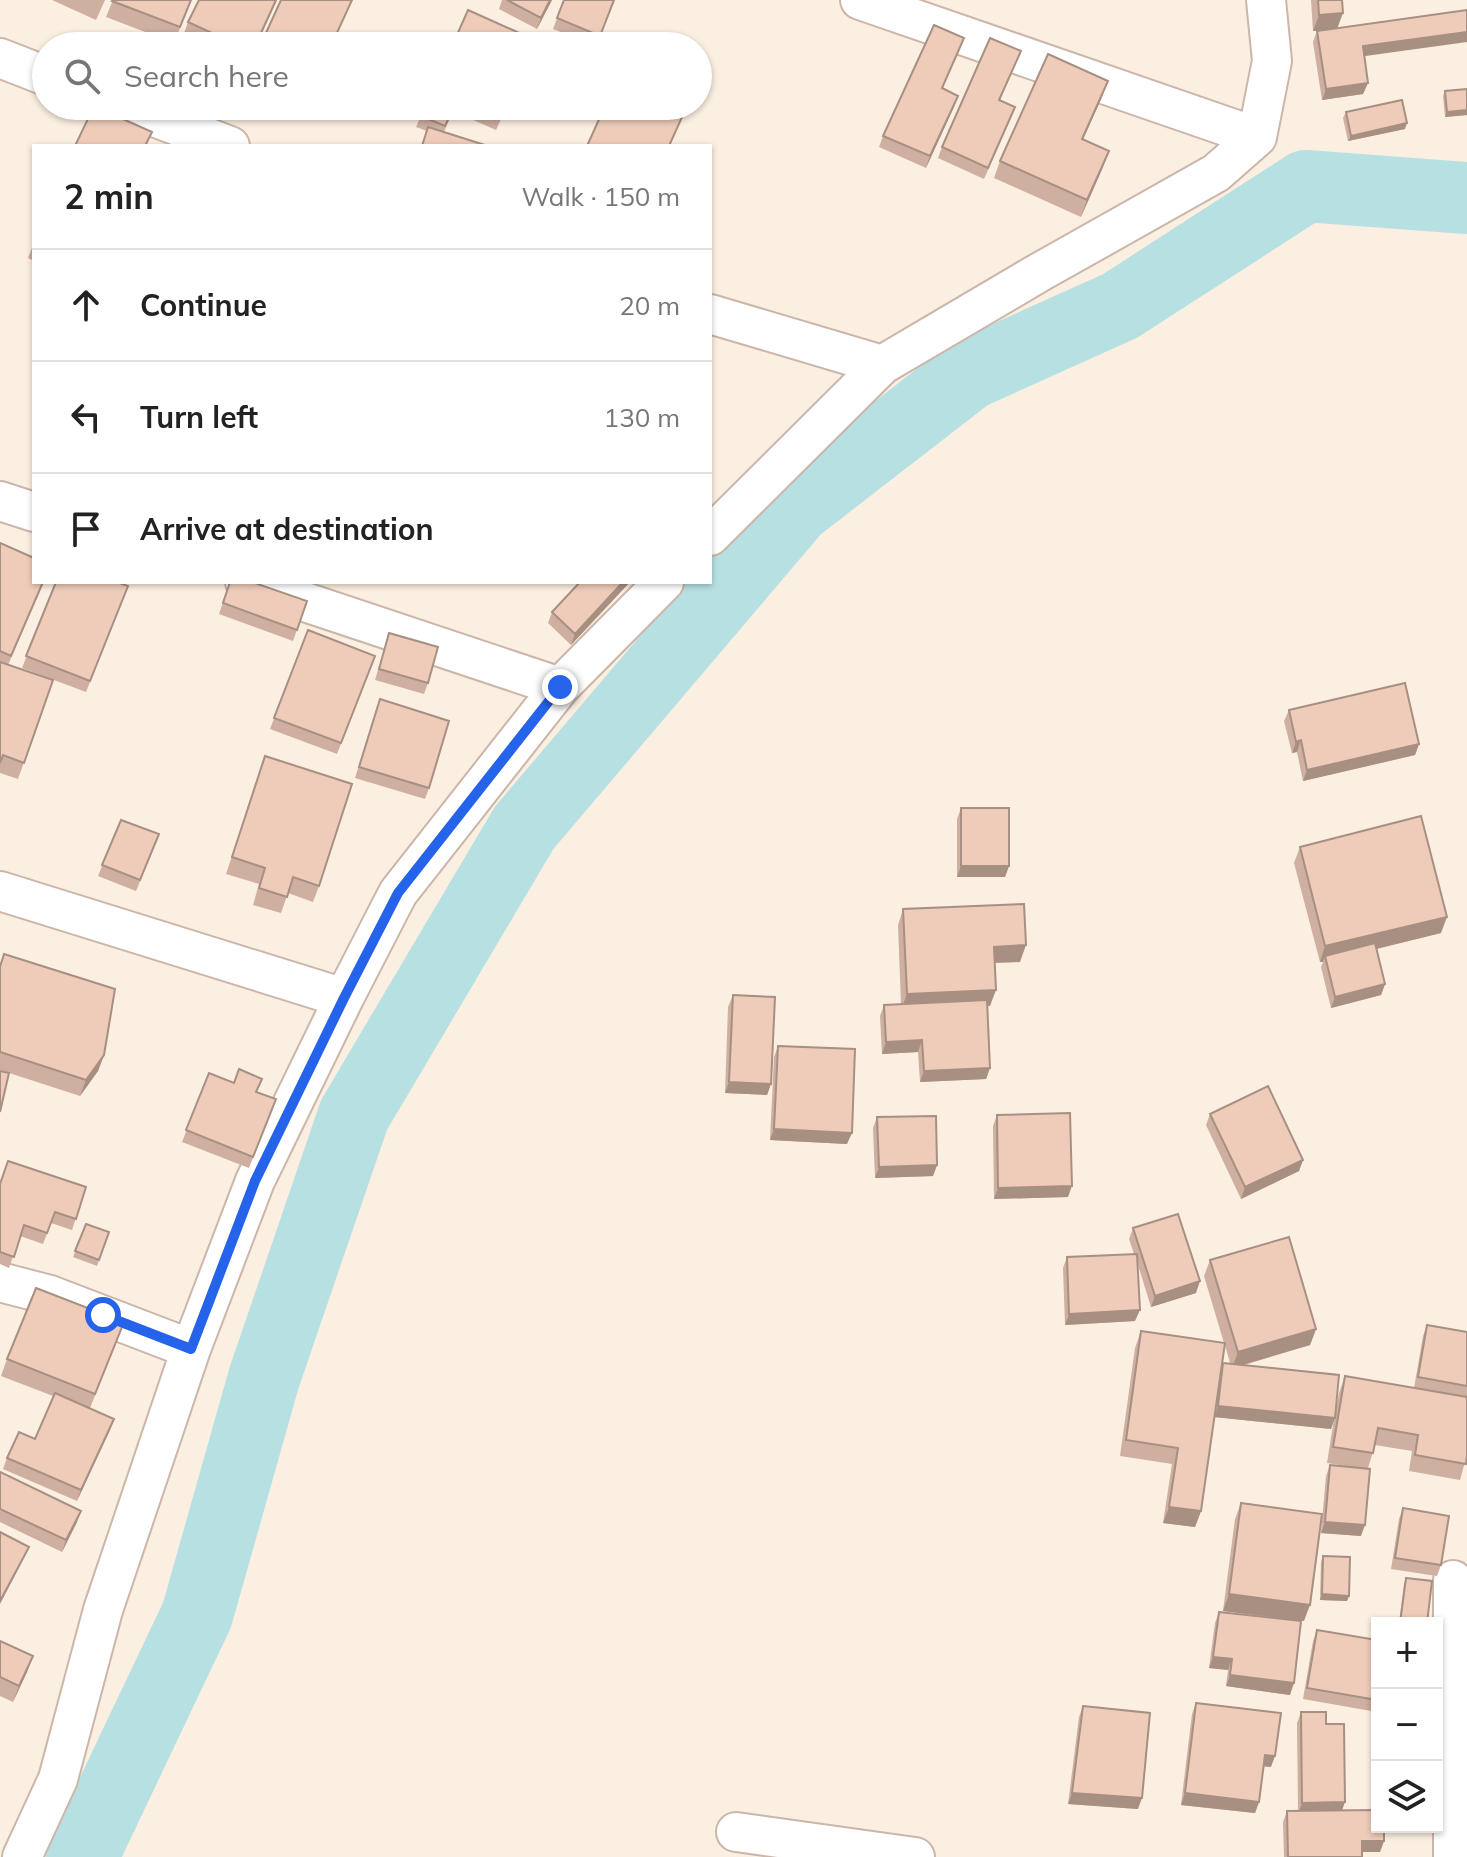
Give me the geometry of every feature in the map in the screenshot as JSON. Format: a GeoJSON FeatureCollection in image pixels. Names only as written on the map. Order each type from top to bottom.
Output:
{"type":"FeatureCollection","features":[{"type":"Feature","properties":{"kind":"street"},"geometry":{"type":"LineString","coordinates":[[860,0],[1257,137]]}},
{"type":"Feature","properties":{"kind":"street"},"geometry":{"type":"LineString","coordinates":[[712,534],[882,365],[1216,173],[1257,137],[1272,61],[1266,0]]}},
{"type":"Feature","properties":{"kind":"street"},"geometry":{"type":"LineString","coordinates":[[0,58],[32,71]]}},
{"type":"Feature","properties":{"kind":"street"},"geometry":{"type":"LineString","coordinates":[[162,120],[225,144]]}},
{"type":"Feature","properties":{"kind":"street"},"geometry":{"type":"LineString","coordinates":[[712,315],[882,365]]}},
{"type":"Feature","properties":{"kind":"street"},"geometry":{"type":"LineString","coordinates":[[0,501],[32,511]]}},
{"type":"Feature","properties":{"kind":"street"},"geometry":{"type":"LineString","coordinates":[[251,584],[560,687]]}},
{"type":"Feature","properties":{"kind":"street"},"geometry":{"type":"LineString","coordinates":[[22,1857],[58,1779],[103,1610],[191,1349],[255,1181],[344,998],[398,893],[560,687],[662,584]]}},
{"type":"Feature","properties":{"kind":"street"},"geometry":{"type":"LineString","coordinates":[[0,891],[344,998]]}},
{"type":"Feature","properties":{"kind":"street"},"geometry":{"type":"LineString","coordinates":[[0,1282],[50,1295],[191,1349]]}},
{"type":"Feature","properties":{"kind":"street"},"geometry":{"type":"LineString","coordinates":[[1453,1580],[1453,1857]]}},
{"type":"Feature","properties":{"kind":"street"},"geometry":{"type":"LineString","coordinates":[[736,1832],[915,1857]]}},
{"type":"Feature","properties":{"kind":"building"},"geometry":{"type":"Polygon","coordinates":[[[113,0],[191,0],[180,27],[113,0]]]}},
{"type":"Feature","properties":{"kind":"building"},"geometry":{"type":"Polygon","coordinates":[[[199,0],[276,0],[261,32],[210,32],[188,22],[199,0]]]}},
{"type":"Feature","properties":{"kind":"building"},"geometry":{"type":"Polygon","coordinates":[[[281,0],[352,0],[337,32],[266,32],[281,0]]]}},
{"type":"Feature","properties":{"kind":"building"},"geometry":{"type":"Polygon","coordinates":[[[507,0],[550,0],[541,18],[507,0]]]}},
{"type":"Feature","properties":{"kind":"building"},"geometry":{"type":"Polygon","coordinates":[[[564,0],[614,0],[602,32],[590,32],[557,18],[564,0]]]}},
{"type":"Feature","properties":{"kind":"building"},"geometry":{"type":"Polygon","coordinates":[[[1318,0],[1342,0],[1343,13],[1319,15],[1318,0]]]}},
{"type":"Feature","properties":{"kind":"building"},"geometry":{"type":"Polygon","coordinates":[[[468,10],[517,32],[458,32],[468,10]]]}},
{"type":"Feature","properties":{"kind":"building"},"geometry":{"type":"Polygon","coordinates":[[[1467,10],[1467,32],[1363,46],[1368,83],[1326,89],[1317,31],[1467,10]]]}},
{"type":"Feature","properties":{"kind":"building"},"geometry":{"type":"Polygon","coordinates":[[[934,25],[964,38],[942,88],[958,96],[930,156],[883,136],[934,25]]]}},
{"type":"Feature","properties":{"kind":"building"},"geometry":{"type":"Polygon","coordinates":[[[990,38],[1021,51],[999,100],[1015,107],[988,168],[942,147],[990,38]]]}},
{"type":"Feature","properties":{"kind":"building"},"geometry":{"type":"Polygon","coordinates":[[[1048,54],[1108,81],[1082,139],[1109,151],[1087,200],[1000,161],[1048,54]]]}},
{"type":"Feature","properties":{"kind":"building"},"geometry":{"type":"Polygon","coordinates":[[[1467,89],[1467,110],[1447,112],[1445,91],[1467,89]]]}},
{"type":"Feature","properties":{"kind":"building"},"geometry":{"type":"Polygon","coordinates":[[[1402,100],[1407,123],[1351,136],[1346,112],[1402,100]]]}},
{"type":"Feature","properties":{"kind":"building"},"geometry":{"type":"Polygon","coordinates":[[[87,120],[125,120],[152,132],[146,144],[76,144],[87,120]]]}},
{"type":"Feature","properties":{"kind":"building"},"geometry":{"type":"Polygon","coordinates":[[[431,120],[448,120],[445,126],[431,120]]]}},
{"type":"Feature","properties":{"kind":"building"},"geometry":{"type":"Polygon","coordinates":[[[599,120],[681,120],[670,144],[588,144],[599,120]]]}},
{"type":"Feature","properties":{"kind":"building"},"geometry":{"type":"Polygon","coordinates":[[[428,127],[482,144],[423,144],[428,127]]]}},
{"type":"Feature","properties":{"kind":"building"},"geometry":{"type":"Polygon","coordinates":[[[0,543],[32,557],[32,584],[42,584],[11,656],[0,651],[0,543]]]}},
{"type":"Feature","properties":{"kind":"building"},"geometry":{"type":"Polygon","coordinates":[[[55,584],[128,586],[90,681],[26,656],[55,584]]]}},
{"type":"Feature","properties":{"kind":"building"},"geometry":{"type":"Polygon","coordinates":[[[229,584],[258,584],[307,601],[297,630],[223,603],[229,584]]]}},
{"type":"Feature","properties":{"kind":"building"},"geometry":{"type":"Polygon","coordinates":[[[578,584],[621,584],[575,634],[552,612],[578,584]]]}},
{"type":"Feature","properties":{"kind":"building"},"geometry":{"type":"Polygon","coordinates":[[[308,630],[375,656],[341,743],[274,718],[308,630]]]}},
{"type":"Feature","properties":{"kind":"building"},"geometry":{"type":"Polygon","coordinates":[[[389,633],[438,647],[428,683],[379,669],[389,633]]]}},
{"type":"Feature","properties":{"kind":"building"},"geometry":{"type":"Polygon","coordinates":[[[0,662],[53,680],[24,763],[3,755],[0,763],[0,662]]]}},
{"type":"Feature","properties":{"kind":"building"},"geometry":{"type":"Polygon","coordinates":[[[1405,683],[1419,744],[1307,770],[1301,740],[1296,742],[1289,710],[1405,683]]]}},
{"type":"Feature","properties":{"kind":"building"},"geometry":{"type":"Polygon","coordinates":[[[380,699],[449,721],[429,788],[359,767],[380,699]]]}},
{"type":"Feature","properties":{"kind":"building"},"geometry":{"type":"Polygon","coordinates":[[[265,756],[352,784],[319,886],[293,877],[287,897],[259,888],[265,868],[232,857],[265,756]]]}},
{"type":"Feature","properties":{"kind":"building"},"geometry":{"type":"Polygon","coordinates":[[[961,808],[1009,808],[1009,866],[961,866],[961,808]]]}},
{"type":"Feature","properties":{"kind":"building"},"geometry":{"type":"Polygon","coordinates":[[[1421,816],[1447,917],[1325,946],[1300,847],[1421,816]]]}},
{"type":"Feature","properties":{"kind":"building"},"geometry":{"type":"Polygon","coordinates":[[[121,820],[159,834],[140,880],[102,865],[121,820]]]}},
{"type":"Feature","properties":{"kind":"building"},"geometry":{"type":"Polygon","coordinates":[[[1024,904],[1026,945],[994,947],[996,990],[907,994],[903,909],[1024,904]]]}},
{"type":"Feature","properties":{"kind":"building"},"geometry":{"type":"Polygon","coordinates":[[[1375,943],[1385,984],[1335,997],[1325,956],[1375,943]]]}},
{"type":"Feature","properties":{"kind":"building"},"geometry":{"type":"Polygon","coordinates":[[[4,954],[115,989],[104,1055],[86,1080],[0,1052],[0,967],[4,954]]]}},
{"type":"Feature","properties":{"kind":"building"},"geometry":{"type":"Polygon","coordinates":[[[733,995],[775,997],[771,1084],[729,1082],[733,995]]]}},
{"type":"Feature","properties":{"kind":"building"},"geometry":{"type":"Polygon","coordinates":[[[987,1000],[990,1068],[924,1071],[922,1040],[886,1042],[884,1005],[987,1000]]]}},
{"type":"Feature","properties":{"kind":"building"},"geometry":{"type":"Polygon","coordinates":[[[778,1046],[855,1049],[852,1133],[774,1129],[778,1046]]]}},
{"type":"Feature","properties":{"kind":"building"},"geometry":{"type":"Polygon","coordinates":[[[239,1069],[262,1079],[256,1092],[276,1099],[253,1157],[186,1130],[209,1073],[234,1083],[239,1069]]]}},
{"type":"Feature","properties":{"kind":"building"},"geometry":{"type":"Polygon","coordinates":[[[0,1071],[9,1073],[0,1112],[0,1071]]]}},
{"type":"Feature","properties":{"kind":"building"},"geometry":{"type":"Polygon","coordinates":[[[1268,1086],[1303,1160],[1245,1187],[1210,1114],[1268,1086]]]}},
{"type":"Feature","properties":{"kind":"building"},"geometry":{"type":"Polygon","coordinates":[[[1070,1113],[1072,1186],[998,1188],[997,1115],[1070,1113]]]}},
{"type":"Feature","properties":{"kind":"building"},"geometry":{"type":"Polygon","coordinates":[[[936,1116],[937,1165],[879,1167],[877,1117],[936,1116]]]}},
{"type":"Feature","properties":{"kind":"building"},"geometry":{"type":"Polygon","coordinates":[[[8,1161],[86,1187],[76,1219],[55,1212],[47,1233],[24,1225],[14,1257],[0,1252],[0,1184],[8,1161]]]}},
{"type":"Feature","properties":{"kind":"building"},"geometry":{"type":"Polygon","coordinates":[[[1178,1214],[1200,1281],[1155,1296],[1133,1228],[1178,1214]]]}},
{"type":"Feature","properties":{"kind":"building"},"geometry":{"type":"Polygon","coordinates":[[[86,1224],[109,1232],[99,1260],[75,1251],[86,1224]]]}},
{"type":"Feature","properties":{"kind":"building"},"geometry":{"type":"Polygon","coordinates":[[[1289,1237],[1316,1329],[1238,1352],[1210,1260],[1289,1237]]]}},
{"type":"Feature","properties":{"kind":"building"},"geometry":{"type":"Polygon","coordinates":[[[1137,1254],[1140,1310],[1069,1314],[1067,1257],[1137,1254]]]}},
{"type":"Feature","properties":{"kind":"building"},"geometry":{"type":"Polygon","coordinates":[[[36,1288],[124,1322],[95,1394],[7,1359],[36,1288]]]}},
{"type":"Feature","properties":{"kind":"building"},"geometry":{"type":"Polygon","coordinates":[[[1427,1325],[1467,1332],[1467,1386],[1418,1377],[1427,1325]]]}},
{"type":"Feature","properties":{"kind":"building"},"geometry":{"type":"Polygon","coordinates":[[[1141,1331],[1225,1343],[1201,1511],[1169,1507],[1178,1448],[1126,1440],[1141,1331]]]}},
{"type":"Feature","properties":{"kind":"building"},"geometry":{"type":"Polygon","coordinates":[[[1223,1363],[1339,1375],[1335,1418],[1218,1406],[1223,1363]]]}},
{"type":"Feature","properties":{"kind":"building"},"geometry":{"type":"Polygon","coordinates":[[[1345,1376],[1467,1397],[1466,1464],[1415,1455],[1418,1435],[1378,1428],[1373,1453],[1333,1447],[1345,1376]]]}},
{"type":"Feature","properties":{"kind":"building"},"geometry":{"type":"Polygon","coordinates":[[[55,1393],[114,1419],[81,1490],[7,1458],[19,1432],[35,1439],[55,1393]]]}},
{"type":"Feature","properties":{"kind":"building"},"geometry":{"type":"Polygon","coordinates":[[[1330,1465],[1370,1469],[1365,1525],[1325,1522],[1330,1465]]]}},
{"type":"Feature","properties":{"kind":"building"},"geometry":{"type":"Polygon","coordinates":[[[0,1472],[81,1511],[66,1540],[0,1509],[0,1472]]]}},
{"type":"Feature","properties":{"kind":"building"},"geometry":{"type":"Polygon","coordinates":[[[1241,1503],[1322,1514],[1310,1605],[1229,1594],[1241,1503]]]}},
{"type":"Feature","properties":{"kind":"building"},"geometry":{"type":"Polygon","coordinates":[[[1403,1508],[1449,1516],[1441,1565],[1395,1558],[1403,1508]]]}},
{"type":"Feature","properties":{"kind":"building"},"geometry":{"type":"Polygon","coordinates":[[[0,1532],[29,1547],[0,1601],[0,1532]]]}},
{"type":"Feature","properties":{"kind":"building"},"geometry":{"type":"Polygon","coordinates":[[[1323,1556],[1350,1557],[1349,1596],[1322,1594],[1323,1556]]]}},
{"type":"Feature","properties":{"kind":"building"},"geometry":{"type":"Polygon","coordinates":[[[1406,1578],[1432,1581],[1428,1617],[1401,1617],[1406,1578]]]}},
{"type":"Feature","properties":{"kind":"building"},"geometry":{"type":"Polygon","coordinates":[[[1219,1612],[1301,1621],[1294,1683],[1230,1675],[1232,1659],[1213,1657],[1219,1612]]]}},
{"type":"Feature","properties":{"kind":"building"},"geometry":{"type":"Polygon","coordinates":[[[1317,1630],[1371,1639],[1371,1699],[1307,1688],[1317,1630]]]}},
{"type":"Feature","properties":{"kind":"building"},"geometry":{"type":"Polygon","coordinates":[[[0,1641],[33,1656],[19,1686],[0,1677],[0,1641]]]}},
{"type":"Feature","properties":{"kind":"building"},"geometry":{"type":"Polygon","coordinates":[[[1196,1703],[1281,1713],[1275,1756],[1265,1755],[1259,1802],[1185,1793],[1196,1703]]]}},
{"type":"Feature","properties":{"kind":"building"},"geometry":{"type":"Polygon","coordinates":[[[1083,1706],[1150,1713],[1142,1798],[1072,1793],[1083,1706]]]}},
{"type":"Feature","properties":{"kind":"building"},"geometry":{"type":"Polygon","coordinates":[[[1301,1712],[1326,1712],[1326,1724],[1344,1724],[1345,1802],[1302,1803],[1301,1712]]]}},
{"type":"Feature","properties":{"kind":"building"},"geometry":{"type":"Polygon","coordinates":[[[1371,1810],[1371,1833],[1384,1833],[1384,1841],[1362,1841],[1362,1857],[1288,1857],[1287,1811],[1371,1810]]]}},
{"type":"Feature","properties":{"kind":"waterway"},"geometry":{"type":"LineString","coordinates":[[82,1857],[197,1615],[264,1378],[354,1115],[524,828],[796,508],[969,374],[1120,306],[1306,186],[1467,198]]}},
{"type":"Feature","properties":{"kind":"route"},"geometry":{"type":"LineString","coordinates":[[103,1315],[191,1349],[255,1181],[398,893],[560,687]]}}]}
